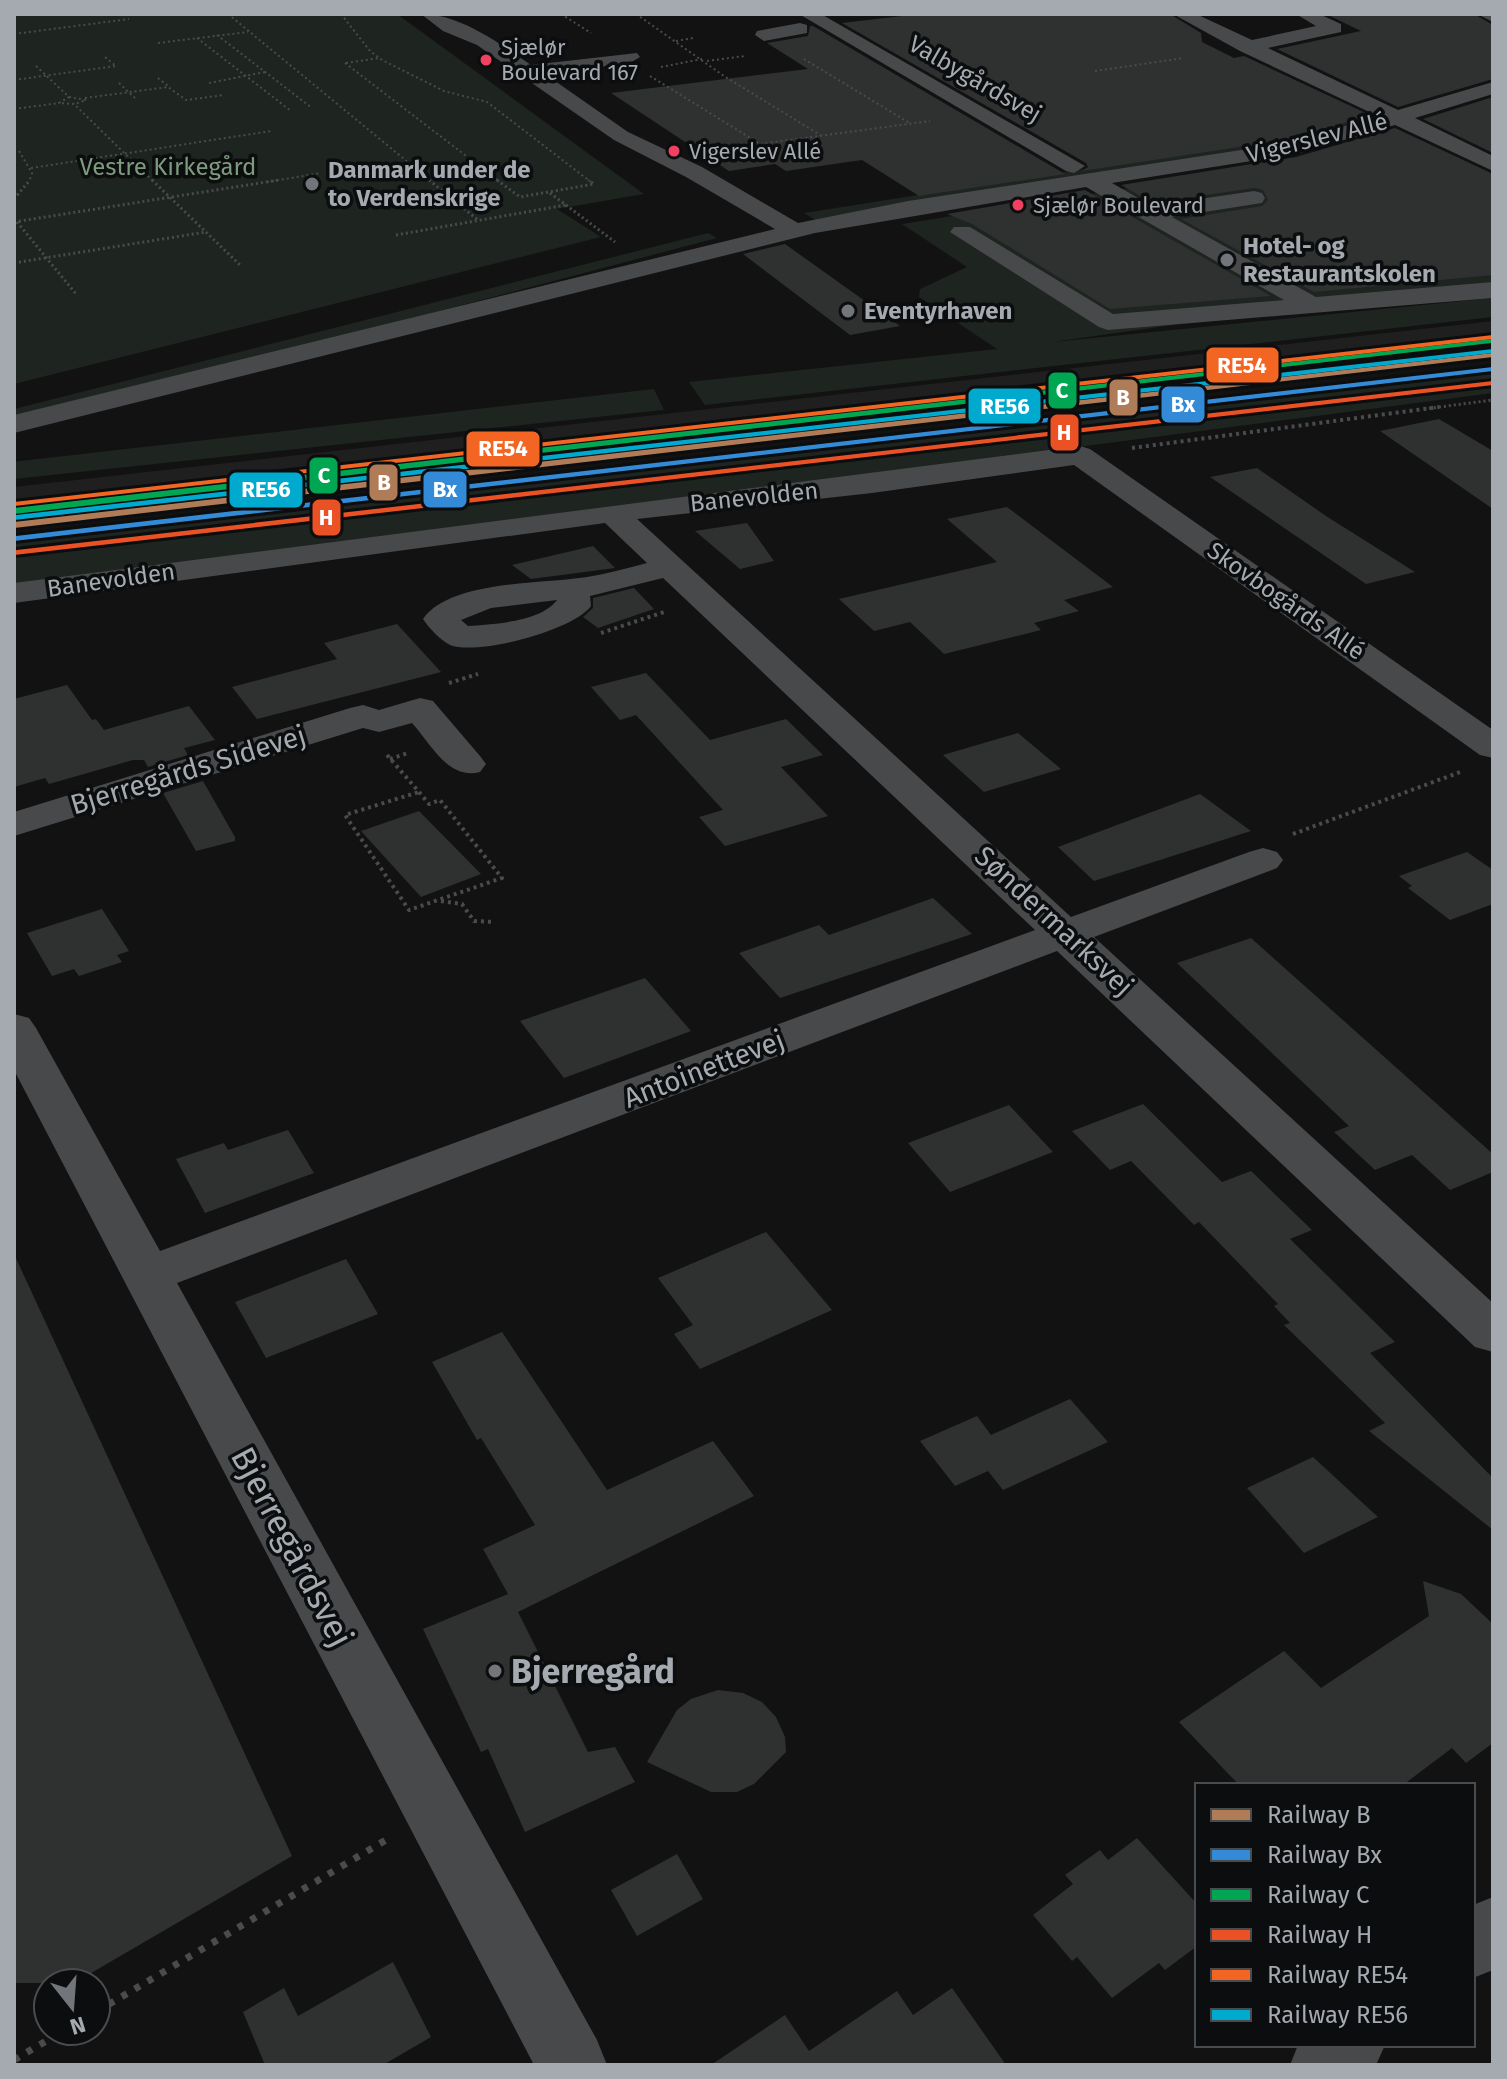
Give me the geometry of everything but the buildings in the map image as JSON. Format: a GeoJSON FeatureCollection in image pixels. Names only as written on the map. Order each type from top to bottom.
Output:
{"type":"FeatureCollection","features":[{"type":"Feature","properties":{"kind":"street"},"geometry":{"type":"LineString","coordinates":[[430,14],[449,27],[484,41],[621,136],[694,172],[795,231]]}},
{"type":"Feature","properties":{"kind":"street"},"geometry":{"type":"LineString","coordinates":[[461,14],[474,24],[484,41]]}},
{"type":"Feature","properties":{"kind":"street","name":"Valbygårdsvej"},"geometry":{"type":"LineString","coordinates":[[774,14],[829,26],[1315,307]]}},
{"type":"Feature","properties":{"kind":"street"},"geometry":{"type":"LineString","coordinates":[[1182,14],[1493,164]]}},
{"type":"Feature","properties":{"kind":"street"},"geometry":{"type":"LineString","coordinates":[[1247,47],[1334,28],[1305,14]]}},
{"type":"Feature","properties":{"kind":"street"},"geometry":{"type":"LineString","coordinates":[[1486,14],[1493,17]]}},
{"type":"Feature","properties":{"kind":"street"},"geometry":{"type":"LineString","coordinates":[[764,35],[804,22]]}},
{"type":"Feature","properties":{"kind":"street"},"geometry":{"type":"LineString","coordinates":[[527,71],[635,64]]}},
{"type":"Feature","properties":{"kind":"street","name":"Vigerslev Allé"},"geometry":{"type":"LineString","coordinates":[[14,424],[755,240],[1238,141],[1371,106],[1493,69]]}},
{"type":"Feature","properties":{"kind":"street","name":"Vigerslev Allé"},"geometry":{"type":"LineString","coordinates":[[14,403],[766,214],[1296,148],[1493,88]]}},
{"type":"Feature","properties":{"kind":"street"},"geometry":{"type":"LineString","coordinates":[[621,136],[648,167],[685,194]]}},
{"type":"Feature","properties":{"kind":"street"},"geometry":{"type":"LineString","coordinates":[[1149,213],[1254,198]]}},
{"type":"Feature","properties":{"kind":"street"},"geometry":{"type":"LineString","coordinates":[[726,223],[755,240]]}},
{"type":"Feature","properties":{"kind":"street"},"geometry":{"type":"LineString","coordinates":[[962,232],[1108,322],[1493,290]]}},
{"type":"Feature","properties":{"kind":"street","name":"Banevolden"},"geometry":{"type":"LineString","coordinates":[[14,593],[612,513],[872,484],[1080,455]]}},
{"type":"Feature","properties":{"kind":"street","name":"Skovbogårds Allé"},"geometry":{"type":"LineString","coordinates":[[1080,455],[1493,747]]}},
{"type":"Feature","properties":{"kind":"street","name":"Søndermarksvej"},"geometry":{"type":"LineString","coordinates":[[612,513],[1067,933],[1493,1333]]}},
{"type":"Feature","properties":{"kind":"street"},"geometry":{"type":"LineString","coordinates":[[573,589],[671,567]]}},
{"type":"Feature","properties":{"kind":"street","name":"Bjerregårds Sidevej"},"geometry":{"type":"LineString","coordinates":[[14,824],[359,717],[379,721],[420,709],[467,764]]}},
{"type":"Feature","properties":{"kind":"street","name":"Antoinettevej"},"geometry":{"type":"LineString","coordinates":[[145,1276],[1263,860]]}},
{"type":"Feature","properties":{"kind":"street","name":"Bjerregårdsvej"},"geometry":{"type":"LineString","coordinates":[[14,1028],[572,2065]]}},
{"type":"Feature","properties":{"kind":"street"},"geometry":{"type":"LineString","coordinates":[[1475,1943],[1493,1929]]}},
{"type":"Feature","properties":{"kind":"street"},"geometry":{"type":"LineString","coordinates":[[1325,2065],[1348,2047]]}},
{"type":"Feature","properties":{"kind":"path"},"geometry":{"type":"LineString","coordinates":[[228,14],[478,220]]}},
{"type":"Feature","properties":{"kind":"path"},"geometry":{"type":"LineString","coordinates":[[341,14],[380,58],[444,91],[487,102],[594,184],[520,197],[345,63],[380,58]]}},
{"type":"Feature","properties":{"kind":"path"},"geometry":{"type":"LineString","coordinates":[[636,14],[798,124],[822,136]]}},
{"type":"Feature","properties":{"kind":"path"},"geometry":{"type":"LineString","coordinates":[[14,34],[129,19]]}},
{"type":"Feature","properties":{"kind":"path"},"geometry":{"type":"LineString","coordinates":[[158,43],[249,31]]}},
{"type":"Feature","properties":{"kind":"path"},"geometry":{"type":"LineString","coordinates":[[217,35],[312,108]]}},
{"type":"Feature","properties":{"kind":"path"},"geometry":{"type":"LineString","coordinates":[[197,38],[291,111]]}},
{"type":"Feature","properties":{"kind":"path"},"geometry":{"type":"LineString","coordinates":[[676,41],[693,38]]}},
{"type":"Feature","properties":{"kind":"path"},"geometry":{"type":"LineString","coordinates":[[14,80],[116,66],[105,57]]}},
{"type":"Feature","properties":{"kind":"path"},"geometry":{"type":"LineString","coordinates":[[1095,71],[1184,58]]}},
{"type":"Feature","properties":{"kind":"path"},"geometry":{"type":"LineString","coordinates":[[803,59],[911,124]]}},
{"type":"Feature","properties":{"kind":"path"},"geometry":{"type":"LineString","coordinates":[[635,64],[760,144],[983,114]]}},
{"type":"Feature","properties":{"kind":"path"},"geometry":{"type":"LineString","coordinates":[[36,66],[69,97]]}},
{"type":"Feature","properties":{"kind":"path"},"geometry":{"type":"LineString","coordinates":[[209,83],[266,72]]}},
{"type":"Feature","properties":{"kind":"path"},"geometry":{"type":"LineString","coordinates":[[158,78],[186,100],[224,95]]}},
{"type":"Feature","properties":{"kind":"path"},"geometry":{"type":"LineString","coordinates":[[119,83],[137,100]]}},
{"type":"Feature","properties":{"kind":"path"},"geometry":{"type":"LineString","coordinates":[[59,103],[69,97],[85,98],[168,87]]}},
{"type":"Feature","properties":{"kind":"path"},"geometry":{"type":"LineString","coordinates":[[14,109],[74,104],[85,98]]}},
{"type":"Feature","properties":{"kind":"path"},"geometry":{"type":"LineString","coordinates":[[74,104],[240,265]]}},
{"type":"Feature","properties":{"kind":"path"},"geometry":{"type":"LineString","coordinates":[[31,168],[271,131]]}},
{"type":"Feature","properties":{"kind":"path"},"geometry":{"type":"LineString","coordinates":[[14,199],[31,179],[31,168],[19,151]]}},
{"type":"Feature","properties":{"kind":"path"},"geometry":{"type":"LineString","coordinates":[[15,222],[321,173]]}},
{"type":"Feature","properties":{"kind":"path"},"geometry":{"type":"LineString","coordinates":[[549,192],[625,249]]}},
{"type":"Feature","properties":{"kind":"path"},"geometry":{"type":"LineString","coordinates":[[396,235],[566,205]]}},
{"type":"Feature","properties":{"kind":"path"},"geometry":{"type":"LineString","coordinates":[[15,222],[76,294]]}},
{"type":"Feature","properties":{"kind":"path"},"geometry":{"type":"LineString","coordinates":[[14,263],[207,232]]}},
{"type":"Feature","properties":{"kind":"path"},"geometry":{"type":"LineString","coordinates":[[1080,455],[1493,400]]}},
{"type":"Feature","properties":{"kind":"path"},"geometry":{"type":"LineString","coordinates":[[359,717],[429,804],[440,800],[502,878],[409,910],[345,815],[419,792]]}},
{"type":"Feature","properties":{"kind":"path"},"geometry":{"type":"LineString","coordinates":[[1263,860],[1266,845],[1465,771]]}},
{"type":"Feature","properties":{"kind":"path"},"geometry":{"type":"LineString","coordinates":[[462,904],[470,889]]}},
{"type":"Feature","properties":{"kind":"path"},"geometry":{"type":"LineString","coordinates":[[436,901],[462,904],[474,921],[494,922]]}},
{"type":"Feature","properties":{"kind":"path"},"geometry":{"type":"LineString","coordinates":[[112,2002],[434,1811]]}},
{"type":"Feature","properties":{"kind":"path"},"geometry":{"type":"LineString","coordinates":[[14,2060],[36,2047]]}},
{"type":"Feature","properties":{"kind":"shaded area"},"geometry":{"type":"Polygon","coordinates":[[[1493,321],[1493,358],[14,531],[14,487],[1493,321]]]}},
{"type":"Feature","properties":{"kind":"green space","name":"Vestre Kirkegård"},"geometry":{"type":"Polygon","coordinates":[[[14,14],[397,14],[644,194],[557,209],[601,237],[14,384],[14,14]]]}},
{"type":"Feature","properties":{"kind":"green space"},"geometry":{"type":"Polygon","coordinates":[[[1364,113],[1373,116],[1316,139],[817,221],[804,213],[1224,147],[1364,113]]]}},
{"type":"Feature","properties":{"kind":"green space","name":"Hotel- og Restaurantskolen"},"geometry":{"type":"Polygon","coordinates":[[[1337,155],[1493,180],[1493,293],[1173,325],[1053,342],[1493,298],[1493,317],[705,405],[689,382],[997,349],[919,297],[920,289],[967,267],[902,224],[1337,155]]]}},
{"type":"Feature","properties":{"kind":"green space"},"geometry":{"type":"Polygon","coordinates":[[[708,233],[717,238],[250,361],[14,417],[14,409],[708,233]]]}},
{"type":"Feature","properties":{"kind":"green space"},"geometry":{"type":"Polygon","coordinates":[[[1493,366],[1493,393],[14,585],[14,540],[1493,366]]]}},
{"type":"Feature","properties":{"kind":"green space"},"geometry":{"type":"Polygon","coordinates":[[[654,389],[664,410],[14,479],[14,462],[20,461],[654,389]]]}},
{"type":"Feature","properties":{"kind":"rail line","name":"RE54"},"geometry":{"type":"LineString","coordinates":[[14,504],[1493,337]]}},
{"type":"Feature","properties":{"kind":"rail line","name":"C"},"geometry":{"type":"LineString","coordinates":[[14,511],[1491,341]]}},
{"type":"Feature","properties":{"kind":"rail line","name":"RE56"},"geometry":{"type":"LineString","coordinates":[[16,518],[1493,351]]}},
{"type":"Feature","properties":{"kind":"rail line","name":"B"},"geometry":{"type":"LineString","coordinates":[[14,525],[1493,355]]}},
{"type":"Feature","properties":{"kind":"rail line","name":"Bx"},"geometry":{"type":"LineString","coordinates":[[16,539],[1493,369]]}},
{"type":"Feature","properties":{"kind":"rail line","name":"H"},"geometry":{"type":"LineString","coordinates":[[17,553],[1493,383]]}},
{"type":"Feature","properties":{"kind":"place","name":"Sjælør Boulevard 167"},"geometry":{"type":"Point","coordinates":[486,60]}},
{"type":"Feature","properties":{"kind":"place","name":"Vigerslev Allé"},"geometry":{"type":"Point","coordinates":[674,151]}},
{"type":"Feature","properties":{"kind":"place","name":"Danmark under de to Verdenskrige"},"geometry":{"type":"Point","coordinates":[312,184]}},
{"type":"Feature","properties":{"kind":"place","name":"Sjælør Boulevard"},"geometry":{"type":"Point","coordinates":[1018,205]}},
{"type":"Feature","properties":{"kind":"place","name":"Hotel- og Restaurantskolen"},"geometry":{"type":"Point","coordinates":[1227,260]}},
{"type":"Feature","properties":{"kind":"place","name":"Eventyrhaven"},"geometry":{"type":"Point","coordinates":[848,311]}},
{"type":"Feature","properties":{"kind":"place","name":"Bjerregård"},"geometry":{"type":"Point","coordinates":[495,1671]}}]}
